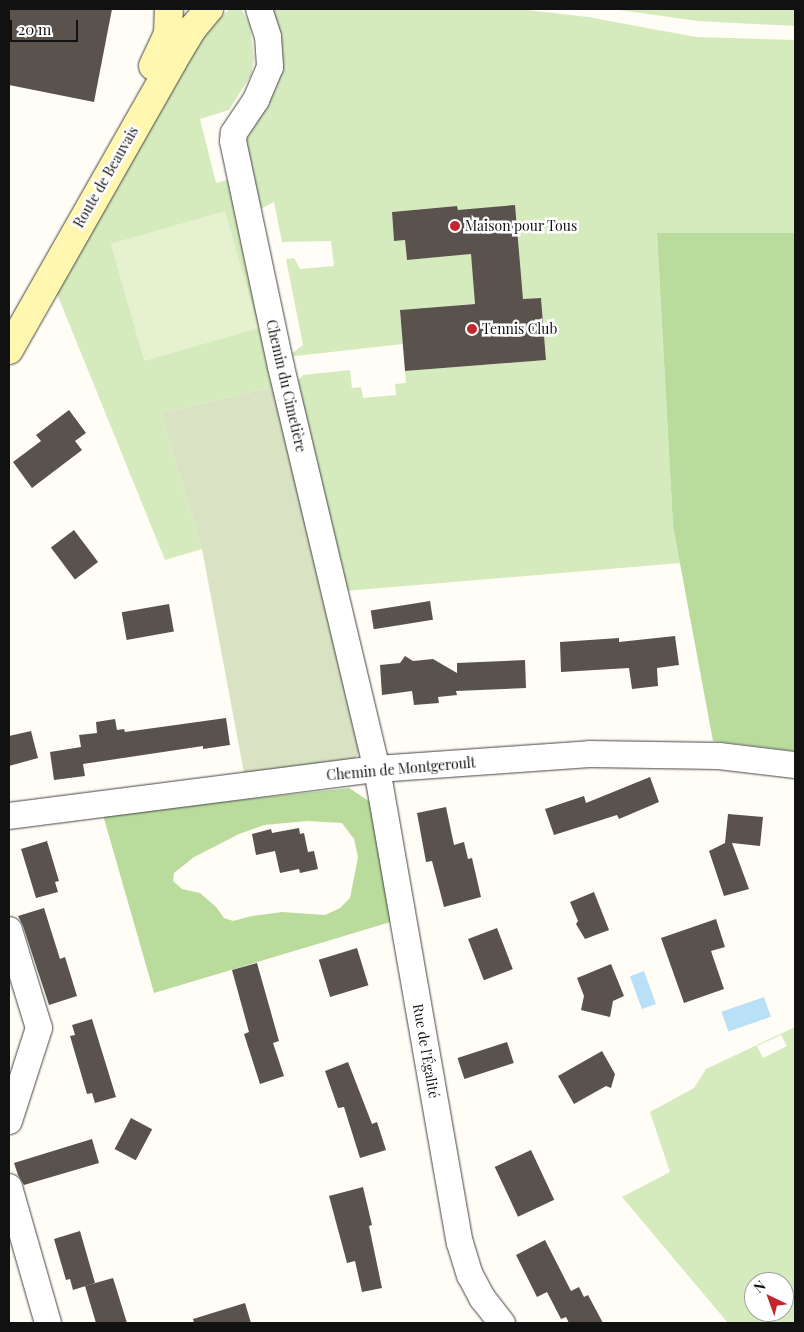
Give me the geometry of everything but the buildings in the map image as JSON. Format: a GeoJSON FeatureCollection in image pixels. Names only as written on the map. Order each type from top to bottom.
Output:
{"type":"FeatureCollection","features":[{"type":"Feature","properties":{"kind":"main road","name":"Route de Beauvais"},"geometry":{"type":"LineString","coordinates":[[9,322],[155,63],[168,34],[169,9]]}},
{"type":"Feature","properties":{"kind":"main road"},"geometry":{"type":"LineString","coordinates":[[193,9],[206,9]]}},
{"type":"Feature","properties":{"kind":"main road","name":"Route de Beauvais"},"geometry":{"type":"LineString","coordinates":[[9,350],[192,28],[209,9]]}},
{"type":"Feature","properties":{"kind":"street","name":"Chemin du Cimetière"},"geometry":{"type":"LineString","coordinates":[[259,9],[264,17],[268,37],[270,67],[256,100],[234,133],[233,142],[281,367],[377,769]]}},
{"type":"Feature","properties":{"kind":"street","name":"Chemin de Montgeroult"},"geometry":{"type":"LineString","coordinates":[[9,816],[377,769],[598,754],[710,755],[795,765]]}},
{"type":"Feature","properties":{"kind":"street","name":"Rue de l'Égalité"},"geometry":{"type":"LineString","coordinates":[[377,769],[464,1259],[483,1298],[502,1323]]}},
{"type":"Feature","properties":{"kind":"street"},"geometry":{"type":"LineString","coordinates":[[9,930],[38,1028],[12,1105]]}},
{"type":"Feature","properties":{"kind":"street"},"geometry":{"type":"LineString","coordinates":[[9,1187],[48,1323]]}},
{"type":"Feature","properties":{"kind":"green space"},"geometry":{"type":"Polygon","coordinates":[[[230,9],[241,9],[250,25],[254,59],[251,75],[229,110],[200,119],[216,183],[234,178],[277,386],[161,413],[202,549],[165,560],[53,284],[209,27],[230,9]]]}},
{"type":"Feature","properties":{"kind":"green space"},"geometry":{"type":"Polygon","coordinates":[[[272,9],[519,9],[588,17],[696,37],[795,40],[795,233],[657,233],[673,526],[680,563],[345,591],[297,382],[303,375],[350,370],[352,388],[361,387],[363,398],[396,395],[395,384],[406,383],[405,371],[546,360],[541,298],[400,310],[403,344],[287,357],[303,345],[286,259],[294,258],[300,269],[334,266],[331,241],[282,242],[274,202],[258,210],[241,141],[280,41],[272,9]],[[457,206],[392,212],[394,241],[405,240],[407,260],[471,254],[473,273],[520,268],[458,210],[457,206]]]}},
{"type":"Feature","properties":{"kind":"green space"},"geometry":{"type":"Polygon","coordinates":[[[612,9],[795,9],[795,26],[698,21],[612,9]]]}},
{"type":"Feature","properties":{"kind":"green space"},"geometry":{"type":"Polygon","coordinates":[[[225,211],[259,328],[144,361],[111,244],[225,211]]]}},
{"type":"Feature","properties":{"kind":"green space"},"geometry":{"type":"Polygon","coordinates":[[[657,233],[795,233],[795,751],[713,741],[673,526],[657,233]]]}},
{"type":"Feature","properties":{"kind":"green space"},"geometry":{"type":"Polygon","coordinates":[[[277,386],[363,749],[352,761],[244,773],[202,549],[161,413],[277,386]]]}},
{"type":"Feature","properties":{"kind":"green space"},"geometry":{"type":"Polygon","coordinates":[[[349,788],[372,803],[394,921],[154,993],[103,815],[349,788]],[[307,821],[264,825],[239,834],[194,857],[174,873],[173,881],[182,889],[200,893],[216,907],[224,918],[233,921],[282,912],[325,915],[340,908],[350,898],[358,857],[354,839],[342,823],[307,821]]]}},
{"type":"Feature","properties":{"kind":"green space"},"geometry":{"type":"Polygon","coordinates":[[[795,1027],[795,1323],[728,1323],[622,1197],[670,1172],[650,1112],[694,1088],[706,1069],[795,1027]],[[781,1035],[757,1046],[763,1058],[787,1046],[781,1035]]]}},
{"type":"Feature","properties":{"kind":"water"},"geometry":{"type":"Polygon","coordinates":[[[644,971],[656,1004],[642,1009],[630,976],[644,971]]]}},
{"type":"Feature","properties":{"kind":"water"},"geometry":{"type":"Polygon","coordinates":[[[764,997],[771,1017],[728,1032],[721,1012],[764,997]]]}},
{"type":"Feature","properties":{"kind":"place","name":"Maison pour Tous"},"geometry":{"type":"Point","coordinates":[455,226]}},
{"type":"Feature","properties":{"kind":"place","name":"Tennis Club"},"geometry":{"type":"Point","coordinates":[472,329]}}]}
